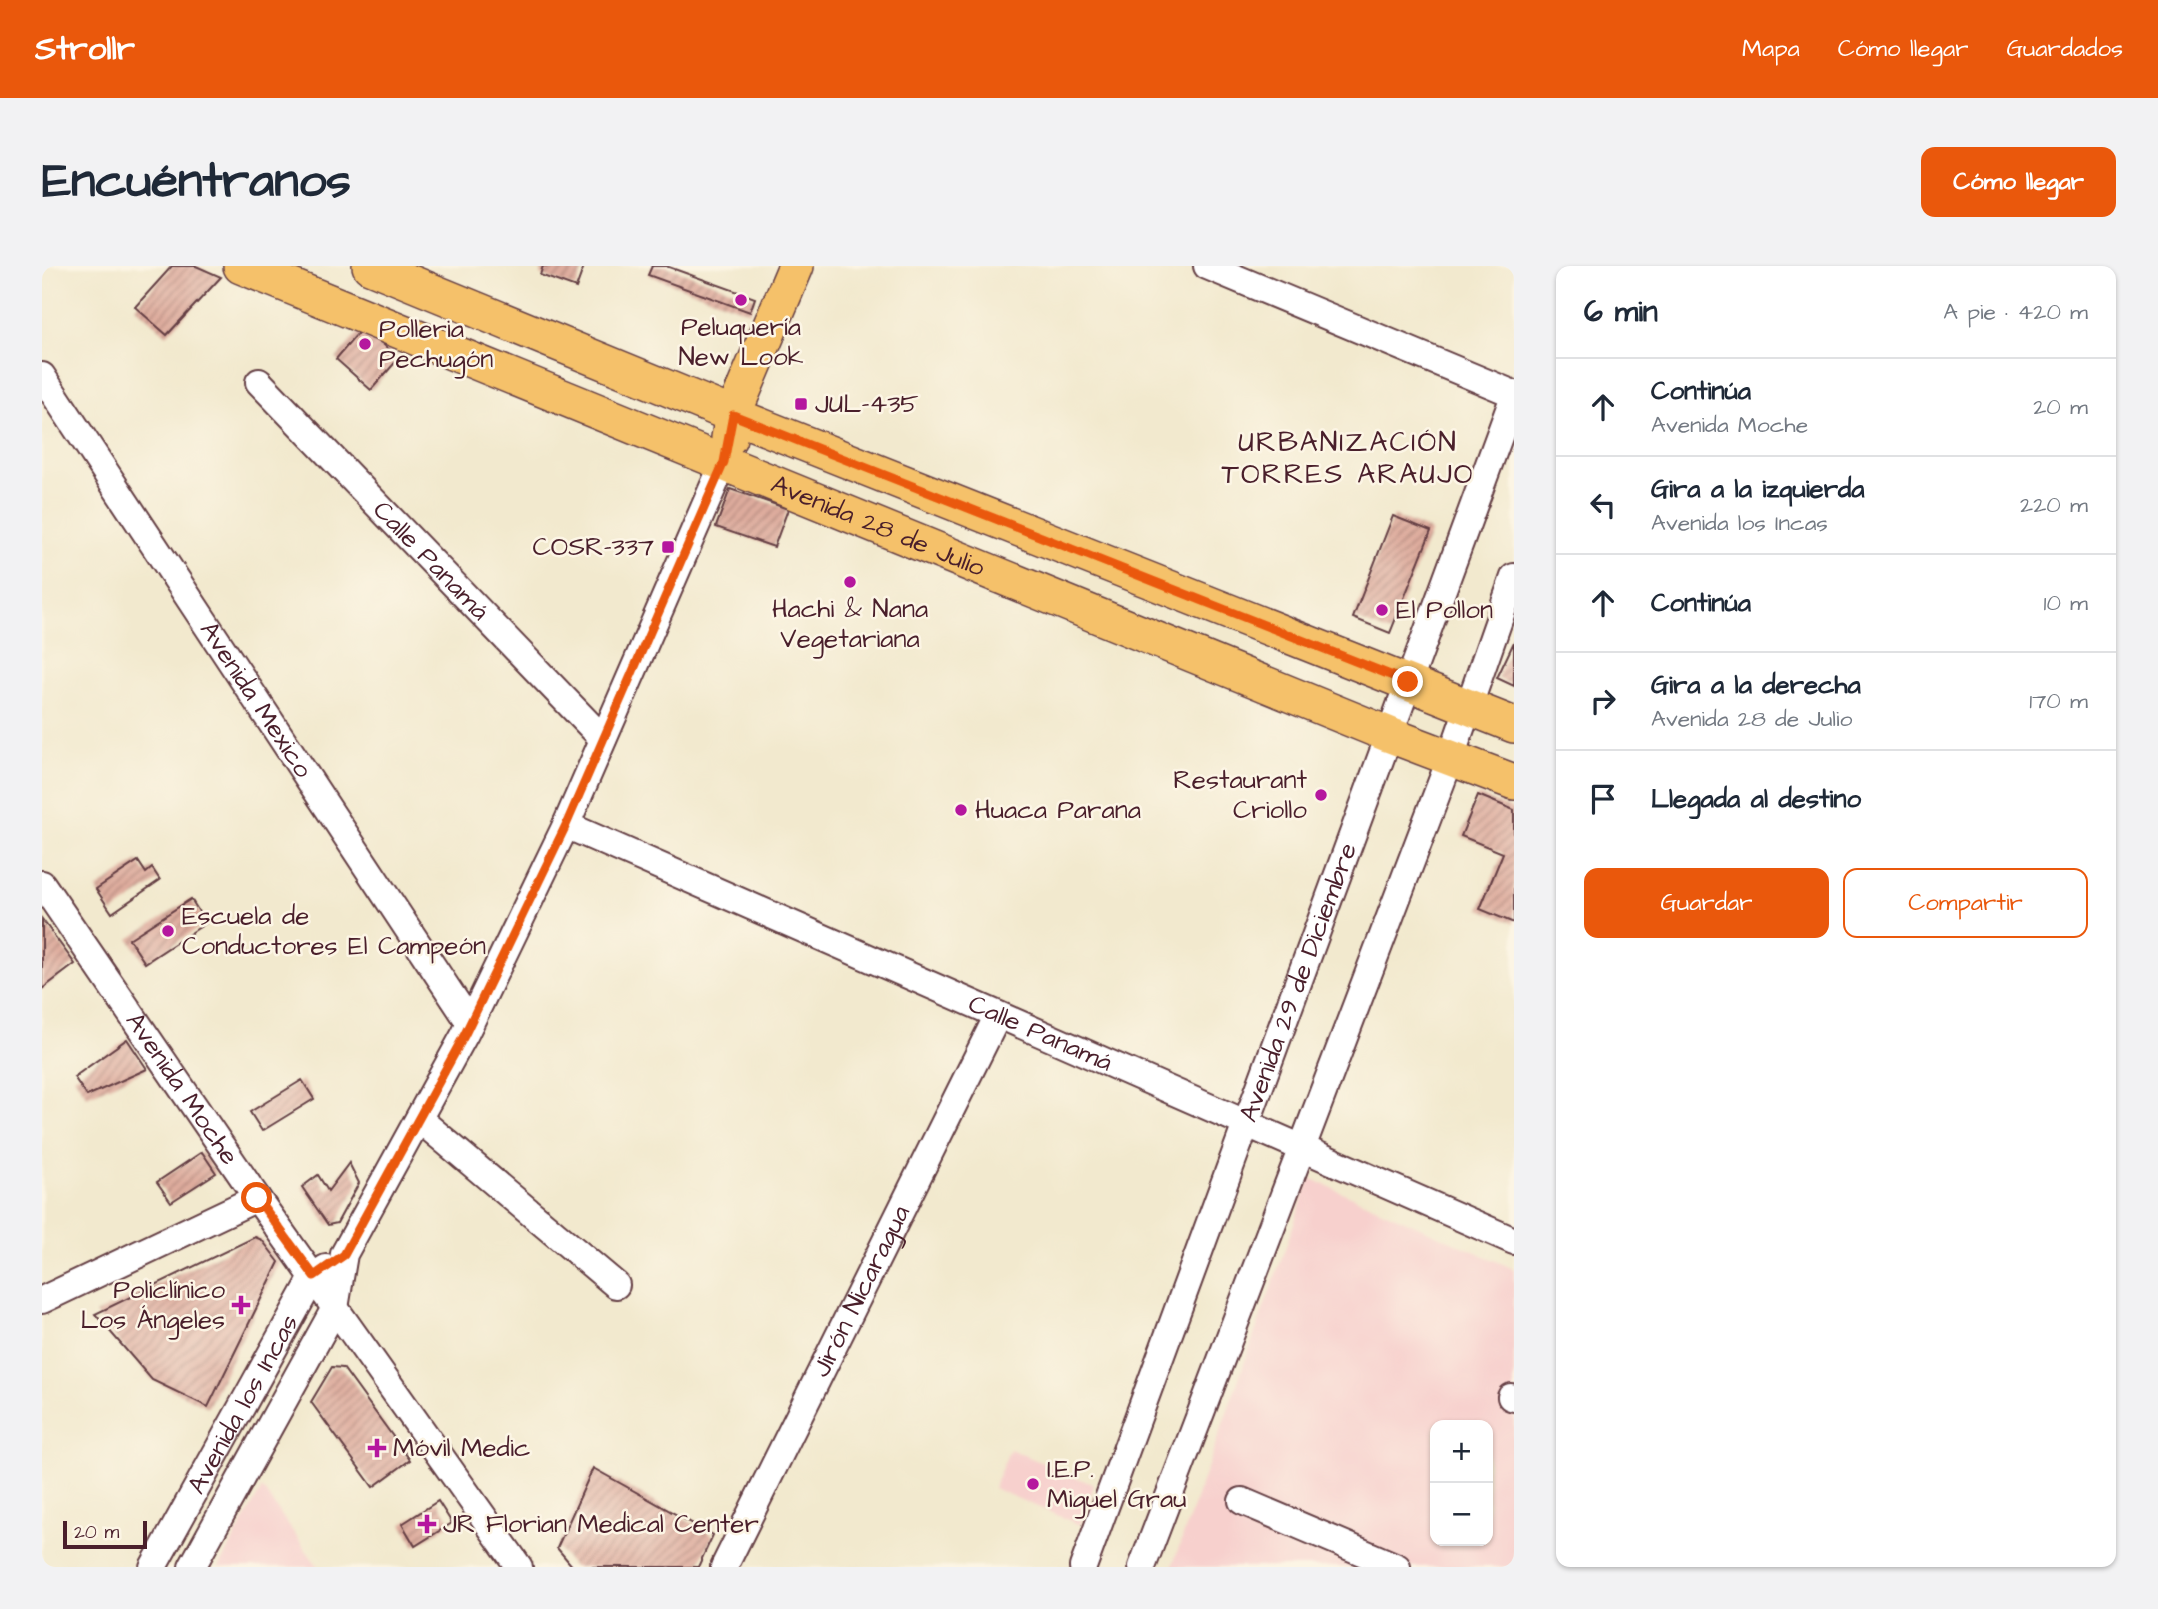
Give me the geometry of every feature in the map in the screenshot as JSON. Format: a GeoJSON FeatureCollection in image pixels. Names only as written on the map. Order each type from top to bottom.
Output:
{"type":"FeatureCollection","features":[{"type":"Feature","properties":{"kind":"main road","name":"Avenida 28 de Julio"},"geometry":{"type":"LineString","coordinates":[[241,266],[1390,735],[1514,782]]}},
{"type":"Feature","properties":{"kind":"main road","name":"Avenida 28 de Julio"},"geometry":{"type":"LineString","coordinates":[[370,266],[733,415],[1514,725]]}},
{"type":"Feature","properties":{"kind":"main road"},"geometry":{"type":"LineString","coordinates":[[724,462],[733,415],[796,266]]}},
{"type":"Feature","properties":{"kind":"street"},"geometry":{"type":"LineString","coordinates":[[1207,266],[1514,395]]}},
{"type":"Feature","properties":{"kind":"street","name":"Avenida Mexico"},"geometry":{"type":"LineString","coordinates":[[42,376],[470,1024]]}},
{"type":"Feature","properties":{"kind":"street","name":"Calle Panamá"},"geometry":{"type":"LineString","coordinates":[[259,382],[603,739]]}},
{"type":"Feature","properties":{"kind":"street","name":"Avenida 29 de Diciembre"},"geometry":{"type":"LineString","coordinates":[[1091,1564],[1246,1124],[1514,395]]}},
{"type":"Feature","properties":{"kind":"street","name":"Avenida los Incas"},"geometry":{"type":"LineString","coordinates":[[192,1567],[335,1308],[344,1255],[470,1024],[566,825],[724,462]]}},
{"type":"Feature","properties":{"kind":"street"},"geometry":{"type":"LineString","coordinates":[[1142,1567],[1451,757],[1514,577]]}},
{"type":"Feature","properties":{"kind":"street","name":"Calle Panamá"},"geometry":{"type":"LineString","coordinates":[[566,825],[1514,1241]]}},
{"type":"Feature","properties":{"kind":"street","name":"Avenida Moche"},"geometry":{"type":"LineString","coordinates":[[42,884],[257,1198],[518,1566]]}},
{"type":"Feature","properties":{"kind":"street","name":"Jirón Nicaragua"},"geometry":{"type":"LineString","coordinates":[[724,1567],[998,1014]]}},
{"type":"Feature","properties":{"kind":"street"},"geometry":{"type":"LineString","coordinates":[[419,1119],[616,1285]]}},
{"type":"Feature","properties":{"kind":"street"},"geometry":{"type":"LineString","coordinates":[[42,1300],[257,1198]]}},
{"type":"Feature","properties":{"kind":"street","name":"Avenida los Incas"},"geometry":{"type":"LineString","coordinates":[[153,1567],[314,1276],[344,1255]]}},
{"type":"Feature","properties":{"kind":"street"},"geometry":{"type":"LineString","coordinates":[[1242,1501],[1397,1567]]}},
{"type":"Feature","properties":{"kind":"shaded area"},"geometry":{"type":"Polygon","coordinates":[[[1310,1178],[1514,1269],[1514,1567],[1172,1567],[1310,1178]]]}},
{"type":"Feature","properties":{"kind":"shaded area","name":"I.E.P. Miguel Grau"},"geometry":{"type":"Polygon","coordinates":[[[1010,1449],[1094,1485],[1080,1525],[993,1488],[1010,1449]]]}},
{"type":"Feature","properties":{"kind":"shaded area"},"geometry":{"type":"Polygon","coordinates":[[[262,1488],[318,1567],[219,1567],[262,1488]]]}},
{"type":"Feature","properties":{"kind":"building"},"geometry":{"type":"Polygon","coordinates":[[[172,266],[196,266],[221,277],[167,335],[135,307],[172,266]]]}},
{"type":"Feature","properties":{"kind":"building"},"geometry":{"type":"Polygon","coordinates":[[[543,266],[584,266],[576,288],[540,275],[543,266]]]}},
{"type":"Feature","properties":{"kind":"building"},"geometry":{"type":"Polygon","coordinates":[[[652,266],[666,266],[755,298],[750,312],[648,275],[652,266]]]}},
{"type":"Feature","properties":{"kind":"building"},"geometry":{"type":"Polygon","coordinates":[[[363,327],[399,358],[371,390],[336,359],[363,327]]]}},
{"type":"Feature","properties":{"kind":"building"},"geometry":{"type":"Polygon","coordinates":[[[730,489],[788,509],[774,547],[716,527],[730,489]]]}},
{"type":"Feature","properties":{"kind":"building"},"geometry":{"type":"Polygon","coordinates":[[[1393,516],[1431,531],[1390,633],[1353,618],[1393,516]]]}},
{"type":"Feature","properties":{"kind":"building"},"geometry":{"type":"Polygon","coordinates":[[[1514,642],[1514,686],[1497,678],[1514,642]]]}},
{"type":"Feature","properties":{"kind":"building"},"geometry":{"type":"Polygon","coordinates":[[[1478,795],[1514,810],[1514,923],[1480,909],[1503,853],[1461,836],[1478,795]]]}},
{"type":"Feature","properties":{"kind":"building"},"geometry":{"type":"Polygon","coordinates":[[[138,861],[146,873],[152,868],[160,880],[112,913],[96,889],[138,861]]]}},
{"type":"Feature","properties":{"kind":"building","name":"Escuela de Conductores El Campeón"},"geometry":{"type":"Polygon","coordinates":[[[191,899],[206,923],[145,963],[129,939],[191,899]]]}},
{"type":"Feature","properties":{"kind":"building"},"geometry":{"type":"Polygon","coordinates":[[[42,919],[75,964],[42,989],[42,919]]]}},
{"type":"Feature","properties":{"kind":"building"},"geometry":{"type":"Polygon","coordinates":[[[127,1039],[147,1069],[87,1096],[74,1077],[127,1039]]]}},
{"type":"Feature","properties":{"kind":"building"},"geometry":{"type":"Polygon","coordinates":[[[302,1080],[314,1099],[262,1131],[250,1112],[302,1080]]]}},
{"type":"Feature","properties":{"kind":"building"},"geometry":{"type":"Polygon","coordinates":[[[202,1152],[216,1173],[171,1202],[157,1182],[202,1152]]]}},
{"type":"Feature","properties":{"kind":"building"},"geometry":{"type":"Polygon","coordinates":[[[349,1163],[359,1183],[337,1223],[328,1225],[302,1187],[318,1175],[328,1191],[349,1163]]]}},
{"type":"Feature","properties":{"kind":"building"},"geometry":{"type":"Polygon","coordinates":[[[255,1237],[262,1240],[279,1262],[208,1407],[152,1380],[95,1314],[255,1237]]]}},
{"type":"Feature","properties":{"kind":"building"},"geometry":{"type":"Polygon","coordinates":[[[332,1367],[343,1368],[410,1460],[373,1487],[311,1402],[332,1367]]]}},
{"type":"Feature","properties":{"kind":"building"},"geometry":{"type":"Polygon","coordinates":[[[593,1468],[713,1535],[698,1567],[573,1567],[557,1548],[593,1468]]]}},
{"type":"Feature","properties":{"kind":"building","name":"JR Florian Medical Center"},"geometry":{"type":"Polygon","coordinates":[[[438,1501],[452,1523],[415,1546],[402,1524],[438,1501]]]}},
{"type":"Feature","properties":{"kind":"place","name":"Peluquería New Look"},"geometry":{"type":"Point","coordinates":[741,300]}},
{"type":"Feature","properties":{"kind":"place","name":"Polleria Pechugón"},"geometry":{"type":"Point","coordinates":[365,344]}},
{"type":"Feature","properties":{"kind":"place","name":"JUL-435"},"geometry":{"type":"Point","coordinates":[801,404]}},
{"type":"Feature","properties":{"kind":"place","name":"COSR-337"},"geometry":{"type":"Point","coordinates":[668,547]}},
{"type":"Feature","properties":{"kind":"place","name":"Hachi & Nana Vegetariana"},"geometry":{"type":"Point","coordinates":[850,582]}},
{"type":"Feature","properties":{"kind":"place","name":"El Pollon"},"geometry":{"type":"Point","coordinates":[1382,610]}},
{"type":"Feature","properties":{"kind":"place","name":"Restaurant Criollo"},"geometry":{"type":"Point","coordinates":[1321,795]}},
{"type":"Feature","properties":{"kind":"place","name":"Huaca Parana"},"geometry":{"type":"Point","coordinates":[961,810]}},
{"type":"Feature","properties":{"kind":"place","name":"Escuela de Conductores El Campeón"},"geometry":{"type":"Point","coordinates":[168,931]}},
{"type":"Feature","properties":{"kind":"place","name":"Policlínico Los Ángeles"},"geometry":{"type":"Point","coordinates":[241,1305]}},
{"type":"Feature","properties":{"kind":"place","name":"Móvil Medic"},"geometry":{"type":"Point","coordinates":[377,1448]}},
{"type":"Feature","properties":{"kind":"place","name":"I.E.P. Miguel Grau"},"geometry":{"type":"Point","coordinates":[1033,1484]}},
{"type":"Feature","properties":{"kind":"place","name":"JR Florian Medical Center"},"geometry":{"type":"Point","coordinates":[427,1524]}},
{"type":"Feature","properties":{"kind":"district","name":"URBANIZACIÓN TORRES ARAUJO"},"geometry":{"type":"Point","coordinates":[1348,458]}},
{"type":"Feature","properties":{"kind":"route"},"geometry":{"type":"LineString","coordinates":[[257,1198],[314,1276],[344,1255],[465,1034],[566,825],[724,462],[733,415],[1408,682]]}}]}
